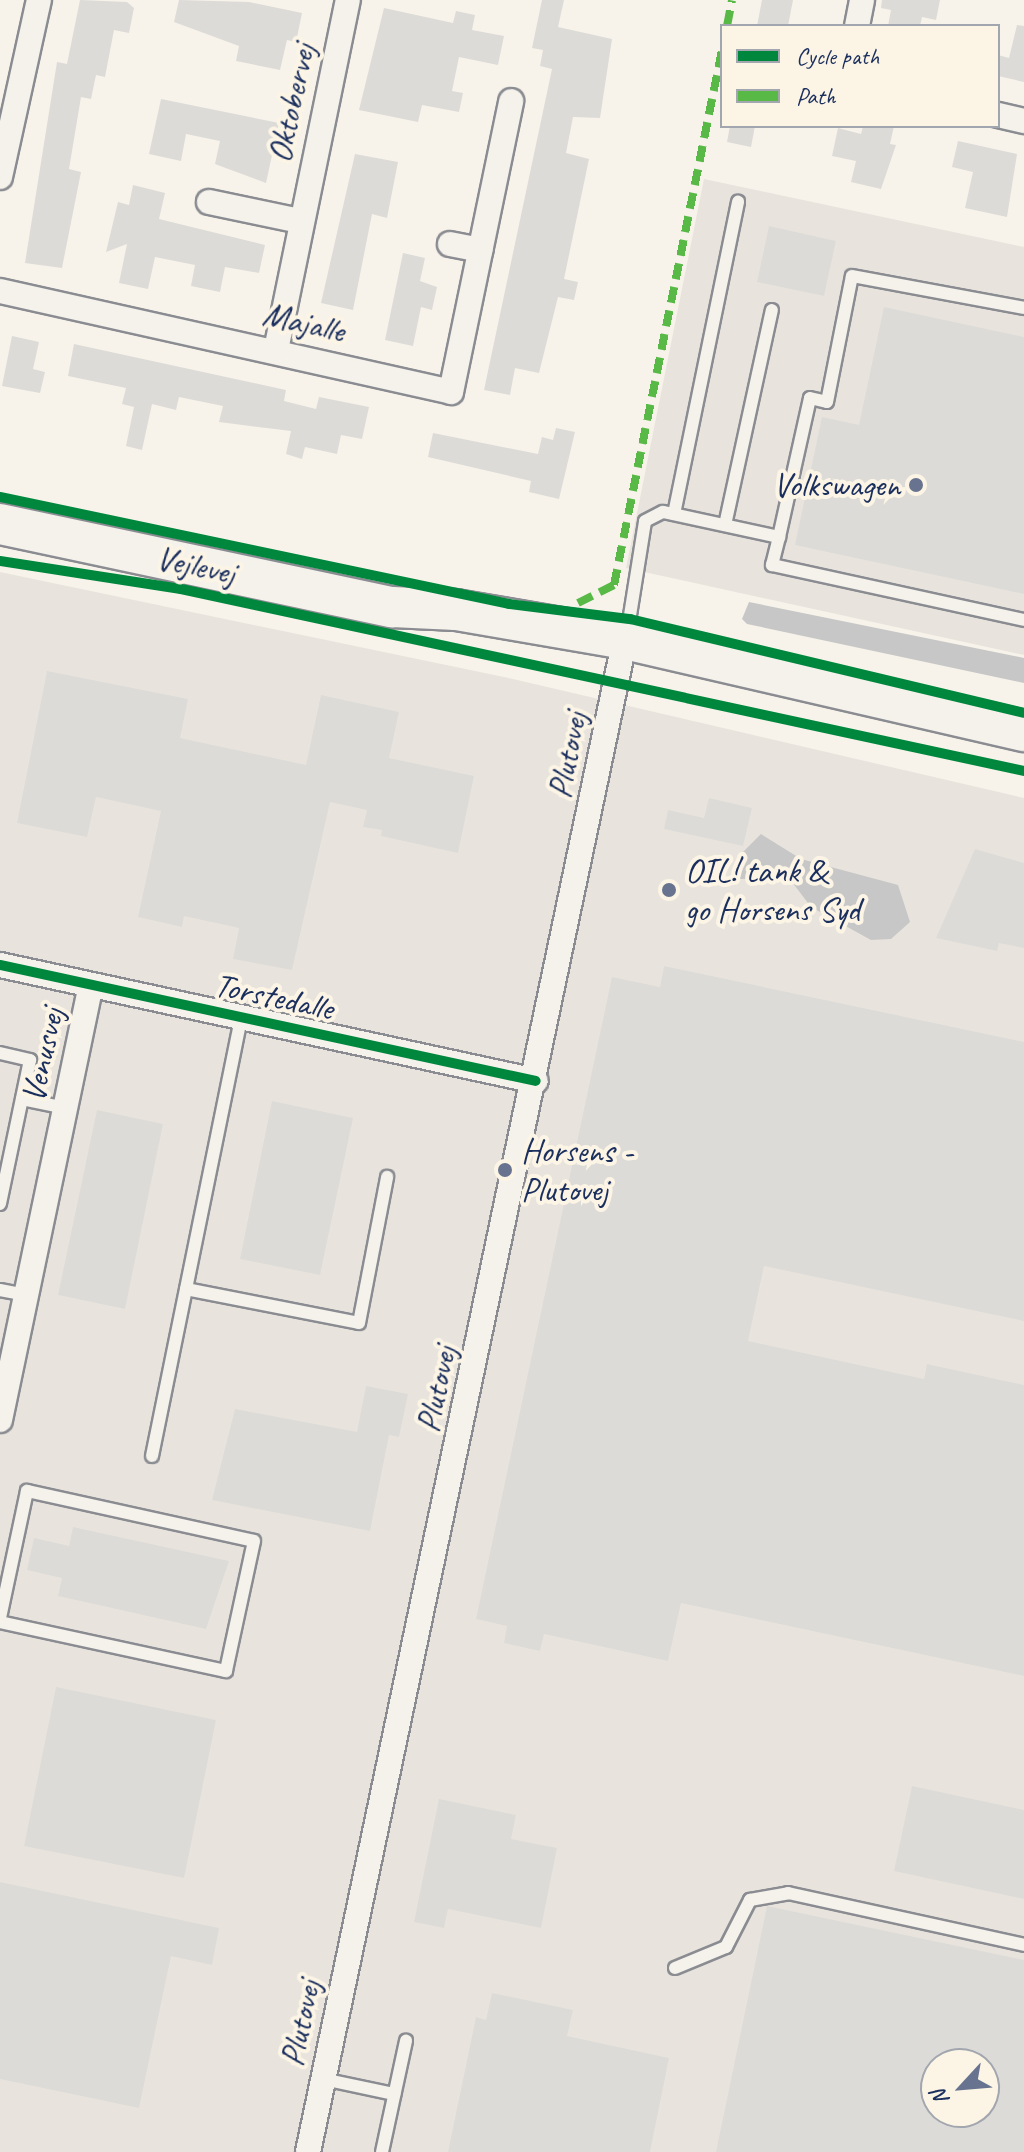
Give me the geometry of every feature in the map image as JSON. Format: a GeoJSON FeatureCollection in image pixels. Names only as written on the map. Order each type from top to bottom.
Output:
{"type":"FeatureCollection","features":[{"type":"Feature","properties":{"kind":"main road","name":"Vejlevej"},"geometry":{"type":"LineString","coordinates":[[0,524],[392,607],[457,633],[622,653],[1024,731]]}},
{"type":"Feature","properties":{"kind":"main road","name":"Vejlevej"},"geometry":{"type":"LineString","coordinates":[[622,653],[1024,753]]}},
{"type":"Feature","properties":{"kind":"street"},"geometry":{"type":"LineString","coordinates":[[0,177],[39,0]]}},
{"type":"Feature","properties":{"kind":"street","name":"Oktobervej"},"geometry":{"type":"LineString","coordinates":[[276,350],[300,221],[348,0]]}},
{"type":"Feature","properties":{"kind":"street"},"geometry":{"type":"LineString","coordinates":[[857,24],[862,0]]}},
{"type":"Feature","properties":{"kind":"street","name":"Majalle"},"geometry":{"type":"LineString","coordinates":[[0,291],[276,350],[451,392],[511,101]]}},
{"type":"Feature","properties":{"kind":"street"},"geometry":{"type":"LineString","coordinates":[[1000,115],[1024,121]]}},
{"type":"Feature","properties":{"kind":"street"},"geometry":{"type":"LineString","coordinates":[[209,202],[300,221]]}},
{"type":"Feature","properties":{"kind":"street"},"geometry":{"type":"LineString","coordinates":[[450,244],[480,250]]}},
{"type":"Feature","properties":{"kind":"street","name":"Plutovej"},"geometry":{"type":"LineString","coordinates":[[308,2152],[536,1081],[622,653]]}},
{"type":"Feature","properties":{"kind":"street","name":"Torstedalle"},"geometry":{"type":"LineString","coordinates":[[0,965],[536,1081]]}},
{"type":"Feature","properties":{"kind":"street","name":"Venusvej"},"geometry":{"type":"LineString","coordinates":[[0,1420],[91,985]]}},
{"type":"Feature","properties":{"kind":"lane"},"geometry":{"type":"LineString","coordinates":[[674,514],[738,201]]}},
{"type":"Feature","properties":{"kind":"lane"},"geometry":{"type":"LineString","coordinates":[[1024,308],[852,276],[827,402],[810,398],[772,565],[1024,620]]}},
{"type":"Feature","properties":{"kind":"lane"},"geometry":{"type":"LineString","coordinates":[[725,525],[772,310]]}},
{"type":"Feature","properties":{"kind":"lane"},"geometry":{"type":"LineString","coordinates":[[622,653],[645,521],[674,514],[779,537]]}},
{"type":"Feature","properties":{"kind":"lane"},"geometry":{"type":"LineString","coordinates":[[152,1456],[241,1017]]}},
{"type":"Feature","properties":{"kind":"lane"},"geometry":{"type":"LineString","coordinates":[[0,1053],[30,1060],[0,1204]]}},
{"type":"Feature","properties":{"kind":"lane"},"geometry":{"type":"LineString","coordinates":[[22,1099],[66,1108]]}},
{"type":"Feature","properties":{"kind":"lane"},"geometry":{"type":"LineString","coordinates":[[186,1289],[359,1323],[387,1177]]}},
{"type":"Feature","properties":{"kind":"lane"},"geometry":{"type":"LineString","coordinates":[[0,1290],[26,1295]]}},
{"type":"Feature","properties":{"kind":"lane"},"geometry":{"type":"LineString","coordinates":[[27,1491],[254,1541],[226,1671],[0,1620],[27,1491]]}},
{"type":"Feature","properties":{"kind":"lane"},"geometry":{"type":"LineString","coordinates":[[0,1543],[16,1546]]}},
{"type":"Feature","properties":{"kind":"lane"},"geometry":{"type":"LineString","coordinates":[[675,1968],[726,1947],[750,1900],[788,1893],[1024,1945]]}},
{"type":"Feature","properties":{"kind":"lane"},"geometry":{"type":"LineString","coordinates":[[382,2152],[406,2041]]}},
{"type":"Feature","properties":{"kind":"lane"},"geometry":{"type":"LineString","coordinates":[[323,2079],[394,2094]]}},
{"type":"Feature","properties":{"kind":"shaded area"},"geometry":{"type":"Polygon","coordinates":[[[704,179],[1024,247],[1024,655],[626,568],[704,179]]]}},
{"type":"Feature","properties":{"kind":"shaded area"},"geometry":{"type":"Polygon","coordinates":[[[0,572],[513,679],[1024,798],[1024,2152],[0,2152],[0,572]]]}},
{"type":"Feature","properties":{"kind":"shaded area"},"geometry":{"type":"Polygon","coordinates":[[[749,602],[1024,658],[1024,683],[747,624],[742,619],[749,602]]]}},
{"type":"Feature","properties":{"kind":"shaded area"},"geometry":{"type":"Polygon","coordinates":[[[761,834],[801,859],[898,885],[910,922],[891,939],[871,940],[811,907],[789,878],[740,879],[738,857],[761,834]]]}},
{"type":"Feature","properties":{"kind":"building"},"geometry":{"type":"Polygon","coordinates":[[[80,0],[127,2],[134,8],[129,33],[114,30],[105,77],[96,75],[91,99],[81,97],[69,169],[81,172],[62,268],[25,263],[57,62],[67,64],[80,0]]]}},
{"type":"Feature","properties":{"kind":"building"},"geometry":{"type":"Polygon","coordinates":[[[179,0],[249,2],[302,13],[296,42],[287,40],[280,70],[236,61],[239,46],[174,22],[179,0]]]}},
{"type":"Feature","properties":{"kind":"building"},"geometry":{"type":"Polygon","coordinates":[[[542,0],[564,0],[558,27],[612,39],[600,118],[573,117],[566,153],[589,159],[564,279],[578,282],[574,300],[558,297],[539,373],[515,368],[510,395],[484,390],[552,69],[540,66],[543,50],[532,48],[542,0]]]}},
{"type":"Feature","properties":{"kind":"building"},"geometry":{"type":"Polygon","coordinates":[[[762,0],[793,0],[788,24],[757,24],[762,0]]]}},
{"type":"Feature","properties":{"kind":"building"},"geometry":{"type":"Polygon","coordinates":[[[882,0],[940,0],[936,20],[922,17],[920,24],[888,24],[891,10],[881,8],[882,0]]]}},
{"type":"Feature","properties":{"kind":"building"},"geometry":{"type":"Polygon","coordinates":[[[384,8],[453,23],[456,11],[475,15],[472,30],[504,36],[498,65],[459,57],[452,91],[463,93],[459,112],[422,105],[418,122],[359,110],[384,8]]]}},
{"type":"Feature","properties":{"kind":"building"},"geometry":{"type":"Polygon","coordinates":[[[1017,25],[1024,26],[1024,82],[1000,76],[1000,56],[1009,58],[1017,25]]]}},
{"type":"Feature","properties":{"kind":"building"},"geometry":{"type":"Polygon","coordinates":[[[161,99],[279,123],[266,183],[215,164],[220,141],[186,134],[181,161],[149,154],[161,99]]]}},
{"type":"Feature","properties":{"kind":"building"},"geometry":{"type":"Polygon","coordinates":[[[730,128],[755,128],[751,147],[727,142],[730,128]]]}},
{"type":"Feature","properties":{"kind":"building"},"geometry":{"type":"Polygon","coordinates":[[[838,128],[861,134],[862,128],[894,128],[890,144],[896,145],[881,189],[851,182],[856,161],[832,156],[838,128]]]}},
{"type":"Feature","properties":{"kind":"building"},"geometry":{"type":"Polygon","coordinates":[[[958,141],[1017,154],[1007,217],[965,208],[973,172],[952,167],[958,141]]]}},
{"type":"Feature","properties":{"kind":"building"},"geometry":{"type":"Polygon","coordinates":[[[355,154],[398,162],[387,218],[372,214],[353,310],[321,303],[355,154]]]}},
{"type":"Feature","properties":{"kind":"building"},"geometry":{"type":"Polygon","coordinates":[[[133,185],[165,193],[159,219],[265,245],[259,273],[225,267],[220,292],[191,286],[195,265],[155,257],[148,289],[119,283],[127,244],[106,252],[118,202],[129,205],[133,185]]]}},
{"type":"Feature","properties":{"kind":"building"},"geometry":{"type":"Polygon","coordinates":[[[769,226],[836,241],[824,296],[757,282],[769,226]]]}},
{"type":"Feature","properties":{"kind":"building"},"geometry":{"type":"Polygon","coordinates":[[[403,253],[425,258],[420,281],[437,287],[432,310],[421,307],[413,346],[385,340],[403,253]]]}},
{"type":"Feature","properties":{"kind":"building","name":"Volkswagen"},"geometry":{"type":"Polygon","coordinates":[[[884,307],[1024,337],[1024,594],[795,545],[822,417],[859,425],[884,307]]]}},
{"type":"Feature","properties":{"kind":"building"},"geometry":{"type":"Polygon","coordinates":[[[12,336],[39,342],[33,369],[45,372],[40,393],[2,386],[12,336]]]}},
{"type":"Feature","properties":{"kind":"building"},"geometry":{"type":"Polygon","coordinates":[[[74,344],[286,390],[284,401],[316,409],[319,397],[369,407],[362,439],[341,435],[337,454],[305,447],[302,459],[286,454],[291,431],[219,422],[223,406],[179,397],[176,410],[152,404],[142,450],[126,446],[134,407],[122,404],[126,388],[68,376],[74,344]]]}},
{"type":"Feature","properties":{"kind":"building"},"geometry":{"type":"Polygon","coordinates":[[[556,428],[575,432],[559,499],[529,492],[531,481],[428,457],[433,433],[538,454],[542,437],[553,440],[556,428]]]}},
{"type":"Feature","properties":{"kind":"building"},"geometry":{"type":"Polygon","coordinates":[[[47,671],[188,699],[180,738],[306,765],[321,695],[399,712],[389,758],[474,776],[458,853],[381,836],[382,830],[363,827],[367,810],[330,802],[292,970],[233,959],[239,928],[184,916],[182,927],[138,917],[161,811],[96,797],[87,837],[17,823],[47,671]]]}},
{"type":"Feature","properties":{"kind":"building"},"geometry":{"type":"Polygon","coordinates":[[[709,798],[752,808],[743,846],[664,829],[668,810],[704,818],[709,798]]]}},
{"type":"Feature","properties":{"kind":"building"},"geometry":{"type":"Polygon","coordinates":[[[975,849],[1024,863],[1024,948],[999,943],[997,951],[936,938],[975,849]]]}},
{"type":"Feature","properties":{"kind":"building"},"geometry":{"type":"Polygon","coordinates":[[[664,966],[1024,1042],[1024,1321],[764,1266],[748,1341],[924,1379],[927,1364],[1024,1385],[1024,1676],[681,1603],[668,1661],[544,1634],[540,1651],[504,1643],[507,1626],[476,1619],[612,977],[660,987],[664,966]]]}},
{"type":"Feature","properties":{"kind":"building"},"geometry":{"type":"Polygon","coordinates":[[[272,1101],[353,1118],[320,1275],[240,1259],[272,1101]]]}},
{"type":"Feature","properties":{"kind":"building"},"geometry":{"type":"Polygon","coordinates":[[[97,1110],[163,1124],[125,1309],[58,1295],[97,1110]]]}},
{"type":"Feature","properties":{"kind":"building"},"geometry":{"type":"Polygon","coordinates":[[[366,1386],[408,1394],[399,1437],[389,1435],[370,1531],[212,1500],[235,1409],[357,1432],[366,1386]]]}},
{"type":"Feature","properties":{"kind":"building"},"geometry":{"type":"Polygon","coordinates":[[[73,1527],[229,1561],[206,1629],[58,1596],[62,1578],[27,1570],[34,1538],[69,1546],[73,1527]]]}},
{"type":"Feature","properties":{"kind":"building"},"geometry":{"type":"Polygon","coordinates":[[[56,1687],[216,1720],[184,1878],[24,1846],[56,1687]]]}},
{"type":"Feature","properties":{"kind":"building"},"geometry":{"type":"Polygon","coordinates":[[[912,1786],[1024,1810],[1024,1899],[894,1871],[912,1786]]]}},
{"type":"Feature","properties":{"kind":"building"},"geometry":{"type":"Polygon","coordinates":[[[439,1799],[516,1815],[511,1839],[557,1848],[541,1928],[448,1909],[444,1928],[414,1922],[439,1799]]]}},
{"type":"Feature","properties":{"kind":"building"},"geometry":{"type":"Polygon","coordinates":[[[0,1882],[219,1928],[212,1965],[171,1956],[139,2108],[0,2079],[0,1882]]]}},
{"type":"Feature","properties":{"kind":"building"},"geometry":{"type":"Polygon","coordinates":[[[767,1906],[1024,1960],[1024,2152],[716,2152],[767,1906]]]}},
{"type":"Feature","properties":{"kind":"building"},"geometry":{"type":"Polygon","coordinates":[[[492,1993],[573,2010],[567,2036],[669,2058],[650,2152],[448,2152],[476,2017],[486,2020],[492,1993]]]}},
{"type":"Feature","properties":{"kind":"marked path"},"geometry":{"type":"LineString","coordinates":[[727,24],[732,0]]}},
{"type":"Feature","properties":{"kind":"marked path"},"geometry":{"type":"LineString","coordinates":[[578,603],[614,585],[720,60]]}},
{"type":"Feature","properties":{"kind":"cycle path"},"geometry":{"type":"LineString","coordinates":[[0,497],[509,604],[630,619],[1024,713]]}},
{"type":"Feature","properties":{"kind":"cycle path"},"geometry":{"type":"LineString","coordinates":[[0,561],[181,589],[1024,771]]}},
{"type":"Feature","properties":{"kind":"cycle path"},"geometry":{"type":"LineString","coordinates":[[0,965],[536,1081]]}},
{"type":"Feature","properties":{"kind":"place","name":"Volkswagen"},"geometry":{"type":"Point","coordinates":[916,485]}},
{"type":"Feature","properties":{"kind":"place","name":"OIL! tank & go Horsens Syd"},"geometry":{"type":"Point","coordinates":[669,890]}},
{"type":"Feature","properties":{"kind":"place","name":"Horsens - Plutovej"},"geometry":{"type":"Point","coordinates":[505,1170]}}]}
